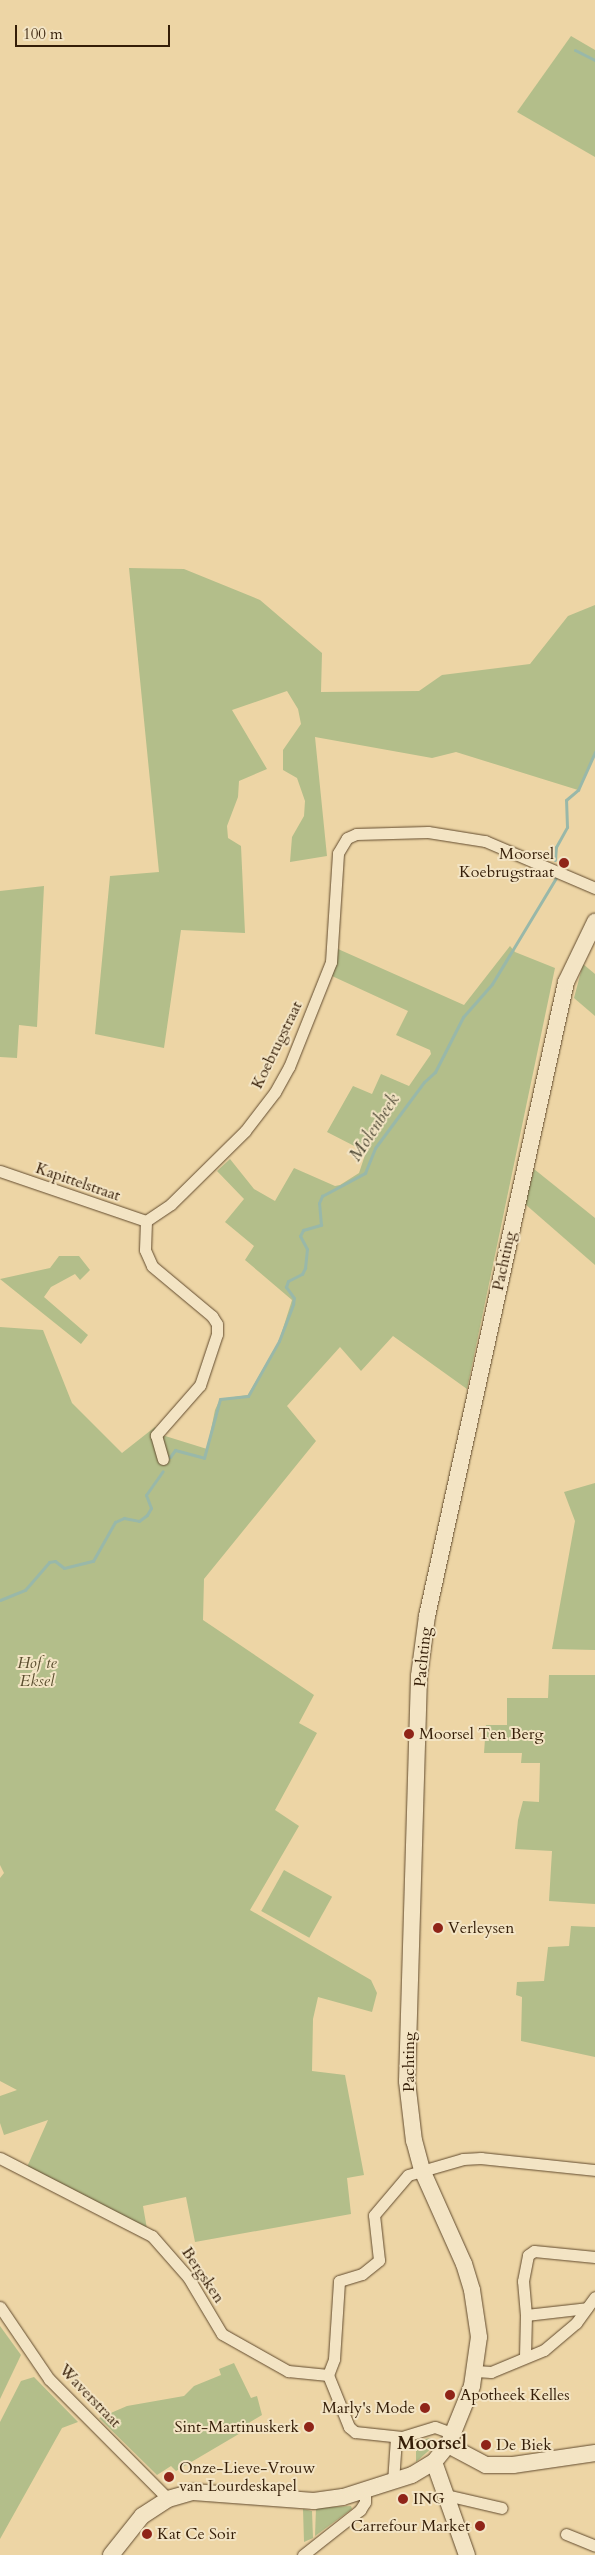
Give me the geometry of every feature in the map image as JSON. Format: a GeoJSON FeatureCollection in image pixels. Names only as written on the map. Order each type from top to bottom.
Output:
{"type":"FeatureCollection","features":[{"type":"Feature","properties":{"kind":"main road","name":"Pachting"},"geometry":{"type":"LineString","coordinates":[[168,2498],[194,2492],[314,2501],[365,2491],[412,2476],[434,2462],[451,2439],[467,2400],[476,2371],[479,2337],[472,2290],[464,2264],[422,2170],[414,2141],[407,2081],[422,1652],[566,982],[595,922]]}},
{"type":"Feature","properties":{"kind":"main road"},"geometry":{"type":"LineString","coordinates":[[451,2439],[475,2462],[493,2466],[595,2453]]}},
{"type":"Feature","properties":{"kind":"main road"},"geometry":{"type":"LineString","coordinates":[[434,2462],[467,2555]]}},
{"type":"Feature","properties":{"kind":"main road"},"geometry":{"type":"LineString","coordinates":[[111,2555],[137,2520],[168,2498]]}},
{"type":"Feature","properties":{"kind":"street","name":"Koebrugstraat"},"geometry":{"type":"LineString","coordinates":[[146,1221],[171,1204],[239,1138],[275,1092],[289,1067],[331,962],[338,853],[347,838],[356,834],[428,832],[485,841],[595,888]]}},
{"type":"Feature","properties":{"kind":"street","name":"Kapittelstraat"},"geometry":{"type":"LineString","coordinates":[[0,1171],[146,1221]]}},
{"type":"Feature","properties":{"kind":"street"},"geometry":{"type":"LineString","coordinates":[[146,1221],[145,1250],[152,1266],[212,1316],[216,1324],[217,1334],[200,1385],[156,1435],[162,1459]]}},
{"type":"Feature","properties":{"kind":"street","name":"Bergsken"},"geometry":{"type":"LineString","coordinates":[[0,2158],[152,2236],[188,2277],[222,2334],[288,2371],[328,2375]]}},
{"type":"Feature","properties":{"kind":"street"},"geometry":{"type":"LineString","coordinates":[[451,2439],[435,2427],[396,2438],[355,2432],[349,2427],[328,2375],[334,2359],[339,2281],[362,2274],[379,2260],[374,2216],[404,2178],[412,2171],[480,2158],[595,2170]]}},
{"type":"Feature","properties":{"kind":"street"},"geometry":{"type":"LineString","coordinates":[[525,2356],[526,2314],[523,2281],[528,2255],[534,2251],[595,2257]]}},
{"type":"Feature","properties":{"kind":"street"},"geometry":{"type":"LineString","coordinates":[[476,2371],[491,2372],[525,2356],[544,2350],[560,2339],[595,2297]]}},
{"type":"Feature","properties":{"kind":"street","name":"Waverstraat"},"geometry":{"type":"LineString","coordinates":[[0,2307],[49,2379],[168,2498]]}},
{"type":"Feature","properties":{"kind":"street"},"geometry":{"type":"LineString","coordinates":[[526,2314],[587,2308]]}},
{"type":"Feature","properties":{"kind":"street"},"geometry":{"type":"LineString","coordinates":[[393,2482],[396,2438]]}},
{"type":"Feature","properties":{"kind":"street"},"geometry":{"type":"LineString","coordinates":[[303,2555],[360,2510],[365,2502],[365,2491]]}},
{"type":"Feature","properties":{"kind":"street"},"geometry":{"type":"LineString","coordinates":[[446,2495],[502,2508]]}},
{"type":"Feature","properties":{"kind":"street"},"geometry":{"type":"LineString","coordinates":[[566,2534],[595,2546]]}},
{"type":"Feature","properties":{"kind":"green space"},"geometry":{"type":"Polygon","coordinates":[[[571,36],[595,50],[595,157],[517,112],[571,36]]]}},
{"type":"Feature","properties":{"kind":"green space"},"geometry":{"type":"Polygon","coordinates":[[[129,568],[184,569],[260,600],[322,653],[321,692],[419,691],[442,675],[530,664],[568,616],[595,605],[595,752],[578,790],[456,752],[432,758],[315,737],[327,856],[290,862],[292,837],[304,816],[305,801],[297,778],[283,770],[283,750],[301,724],[298,709],[287,691],[232,710],[267,769],[239,781],[238,797],[227,826],[228,838],[241,846],[245,933],[181,930],[164,1048],[95,1034],[110,876],[159,872],[129,568]]]}},
{"type":"Feature","properties":{"kind":"green space"},"geometry":{"type":"Polygon","coordinates":[[[44,886],[37,1027],[19,1025],[17,1058],[0,1057],[0,891],[44,886]]]}},
{"type":"Feature","properties":{"kind":"green space","name":"Hof te Eksel"},"geometry":{"type":"Polygon","coordinates":[[[510,946],[515,952],[555,968],[467,1389],[393,1336],[361,1371],[340,1347],[287,1406],[316,1441],[204,1579],[203,1620],[314,1695],[299,1723],[317,1733],[275,1810],[299,1826],[250,1910],[371,1980],[377,1993],[372,2012],[318,1997],[313,2019],[312,2071],[345,2075],[364,2175],[347,2178],[351,2214],[195,2242],[186,2197],[143,2206],[147,2229],[27,2167],[48,2120],[4,2135],[0,2123],[0,2096],[17,2090],[0,2081],[0,1878],[4,1873],[0,1865],[0,1327],[43,1330],[72,1403],[122,1453],[155,1427],[162,1435],[207,1449],[215,1410],[220,1399],[248,1395],[279,1341],[292,1300],[245,1260],[254,1246],[225,1222],[244,1199],[217,1171],[230,1159],[254,1189],[275,1201],[294,1168],[335,1186],[340,1185],[359,1173],[366,1152],[327,1132],[353,1086],[372,1094],[381,1074],[409,1086],[431,1054],[430,1050],[396,1035],[408,1011],[332,976],[338,949],[464,1005],[510,946]]]}},
{"type":"Feature","properties":{"kind":"green space"},"geometry":{"type":"Polygon","coordinates":[[[583,964],[595,974],[595,1016],[574,998],[583,964]]]}},
{"type":"Feature","properties":{"kind":"green space"},"geometry":{"type":"Polygon","coordinates":[[[534,1169],[595,1218],[595,1265],[525,1204],[534,1169]]]}},
{"type":"Feature","properties":{"kind":"green space"},"geometry":{"type":"Polygon","coordinates":[[[59,1256],[79,1256],[90,1270],[80,1280],[75,1274],[51,1287],[44,1297],[88,1335],[81,1344],[0,1279],[50,1268],[59,1256]]]}},
{"type":"Feature","properties":{"kind":"green space"},"geometry":{"type":"Polygon","coordinates":[[[595,1483],[595,1650],[552,1649],[575,1521],[564,1492],[595,1483]]]}},
{"type":"Feature","properties":{"kind":"green space"},"geometry":{"type":"Polygon","coordinates":[[[549,1675],[595,1675],[595,1904],[549,1901],[552,1851],[515,1849],[518,1820],[523,1801],[539,1802],[540,1763],[521,1763],[522,1753],[484,1753],[486,1725],[507,1725],[507,1698],[548,1698],[549,1675]]]}},
{"type":"Feature","properties":{"kind":"green space"},"geometry":{"type":"Polygon","coordinates":[[[284,1870],[332,1897],[309,1938],[261,1911],[284,1870]]]}},
{"type":"Feature","properties":{"kind":"green space"},"geometry":{"type":"Polygon","coordinates":[[[571,1926],[595,1927],[595,2057],[521,2041],[522,1997],[516,1995],[517,1982],[544,1981],[548,1947],[569,1946],[571,1926]]]}},
{"type":"Feature","properties":{"kind":"green space"},"geometry":{"type":"Polygon","coordinates":[[[0,2326],[21,2355],[0,2399],[0,2326]]]}},
{"type":"Feature","properties":{"kind":"green space"},"geometry":{"type":"Polygon","coordinates":[[[234,2363],[251,2398],[257,2396],[262,2415],[247,2424],[249,2428],[176,2471],[171,2466],[157,2475],[99,2418],[127,2406],[184,2396],[194,2386],[221,2375],[219,2369],[234,2363]]]}},
{"type":"Feature","properties":{"kind":"green space"},"geometry":{"type":"Polygon","coordinates":[[[34,2377],[78,2422],[62,2428],[0,2539],[0,2422],[21,2381],[34,2377]]]}},
{"type":"Feature","properties":{"kind":"green space"},"geometry":{"type":"Polygon","coordinates":[[[429,2438],[435,2440],[435,2445],[416,2462],[416,2442],[429,2438]]]}},
{"type":"Feature","properties":{"kind":"green space"},"geometry":{"type":"Polygon","coordinates":[[[351,2506],[352,2509],[315,2536],[316,2508],[351,2506]]]}},
{"type":"Feature","properties":{"kind":"green space"},"geometry":{"type":"Polygon","coordinates":[[[303,2509],[312,2511],[313,2538],[304,2542],[303,2509]]]}},
{"type":"Feature","properties":{"kind":"waterway"},"geometry":{"type":"LineString","coordinates":[[575,50],[595,60]]}},
{"type":"Feature","properties":{"kind":"waterway","name":"Molenbeek"},"geometry":{"type":"LineString","coordinates":[[555,860],[556,847],[567,827],[566,800],[578,790],[595,752]]}},
{"type":"Feature","properties":{"kind":"waterway","name":"Molenbeek"},"geometry":{"type":"LineString","coordinates":[[170,1457],[175,1450],[204,1458],[220,1399],[248,1396],[279,1341],[293,1304],[294,1298],[286,1287],[288,1281],[302,1274],[305,1268],[307,1249],[300,1236],[303,1230],[321,1225],[319,1203],[322,1196],[365,1173],[375,1148],[424,1082],[435,1072],[463,1017],[492,984],[556,878]]}},
{"type":"Feature","properties":{"kind":"waterway","name":"Molenbeek"},"geometry":{"type":"LineString","coordinates":[[0,1600],[25,1590],[49,1562],[55,1561],[64,1568],[93,1561],[115,1522],[124,1518],[139,1521],[147,1515],[151,1508],[146,1495],[163,1471]]}},
{"type":"Feature","properties":{"kind":"place","name":"Moorsel Koebrugstraat"},"geometry":{"type":"Point","coordinates":[564,863]}},
{"type":"Feature","properties":{"kind":"place","name":"Moorsel Ten Berg"},"geometry":{"type":"Point","coordinates":[409,1734]}},
{"type":"Feature","properties":{"kind":"place","name":"Verleysen"},"geometry":{"type":"Point","coordinates":[438,1928]}},
{"type":"Feature","properties":{"kind":"place","name":"Apotheek Kelles"},"geometry":{"type":"Point","coordinates":[450,2395]}},
{"type":"Feature","properties":{"kind":"place","name":"Marly's Mode"},"geometry":{"type":"Point","coordinates":[425,2408]}},
{"type":"Feature","properties":{"kind":"place","name":"Sint-Martinuskerk"},"geometry":{"type":"Point","coordinates":[309,2427]}},
{"type":"Feature","properties":{"kind":"place","name":"De Biek"},"geometry":{"type":"Point","coordinates":[486,2445]}},
{"type":"Feature","properties":{"kind":"place","name":"Onze-Lieve-Vrouw van Lourdeskapel"},"geometry":{"type":"Point","coordinates":[169,2477]}},
{"type":"Feature","properties":{"kind":"place","name":"ING"},"geometry":{"type":"Point","coordinates":[403,2499]}},
{"type":"Feature","properties":{"kind":"place","name":"Carrefour Market"},"geometry":{"type":"Point","coordinates":[480,2526]}},
{"type":"Feature","properties":{"kind":"place","name":"Kat Ce Soir"},"geometry":{"type":"Point","coordinates":[147,2534]}},
{"type":"Feature","properties":{"kind":"district","name":"Moorsel"},"geometry":{"type":"Point","coordinates":[432,2444]}}]}
